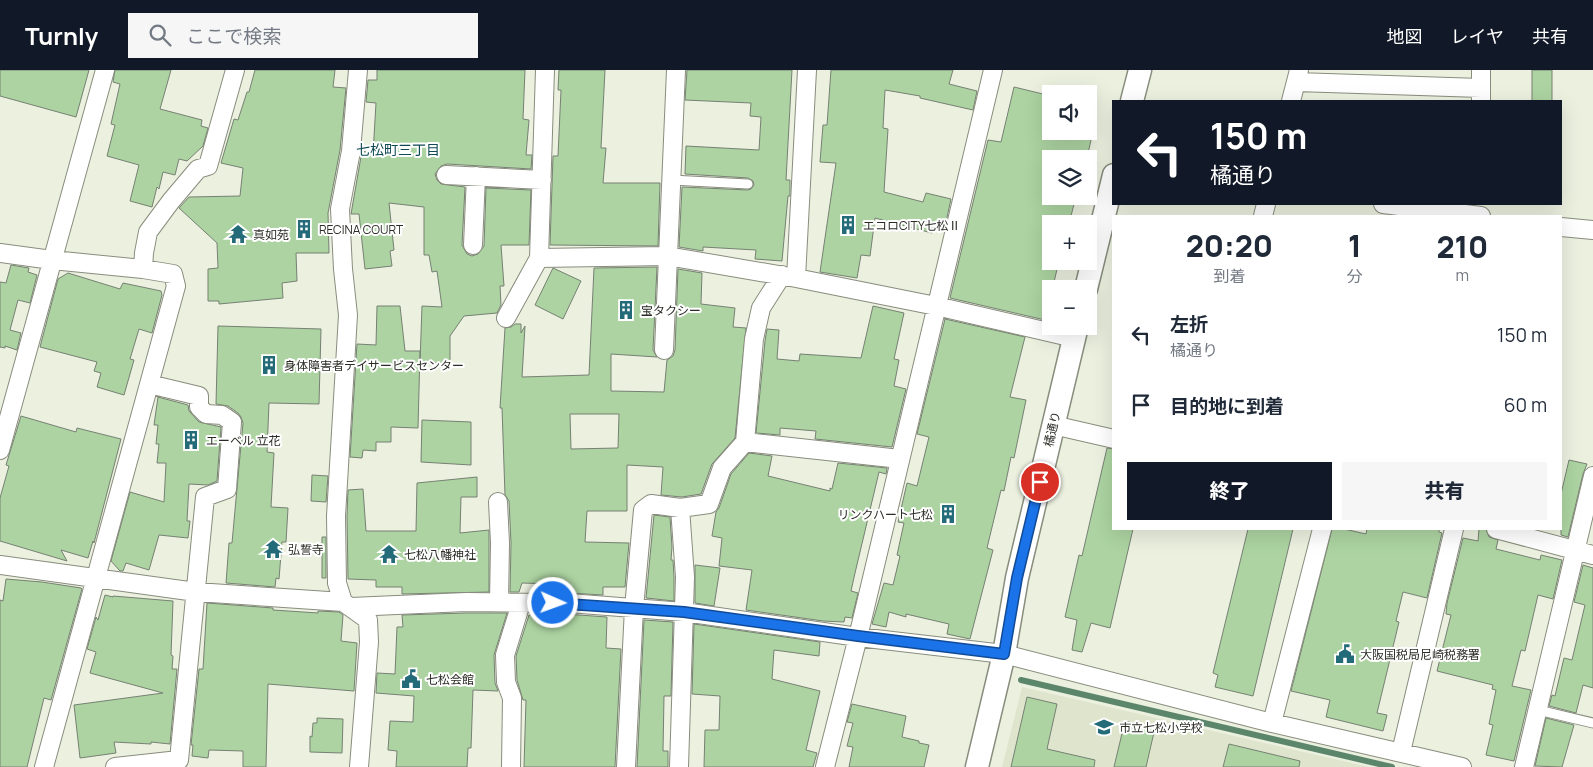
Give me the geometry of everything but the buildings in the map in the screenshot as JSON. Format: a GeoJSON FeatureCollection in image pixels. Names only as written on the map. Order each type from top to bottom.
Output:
{"type":"FeatureCollection","features":[{"type":"Feature","properties":{"kind":"street"},"geometry":{"type":"LineString","coordinates":[[0,450],[105,70]]}},
{"type":"Feature","properties":{"kind":"street"},"geometry":{"type":"LineString","coordinates":[[143,269],[148,232],[198,169],[208,166],[235,70]]}},
{"type":"Feature","properties":{"kind":"street"},"geometry":{"type":"LineString","coordinates":[[358,70],[351,151],[340,209],[343,269],[348,315],[336,516],[337,583],[347,604],[368,620],[369,642],[359,767]]}},
{"type":"Feature","properties":{"kind":"street"},"geometry":{"type":"LineString","coordinates":[[506,318],[539,258],[545,70]]}},
{"type":"Feature","properties":{"kind":"street"},"geometry":{"type":"LineString","coordinates":[[664,350],[676,70]]}},
{"type":"Feature","properties":{"kind":"street"},"geometry":{"type":"LineString","coordinates":[[626,767],[634,608],[643,510],[651,504],[680,508],[709,504],[722,468],[746,442],[754,338],[761,308],[789,277],[807,70]]}},
{"type":"Feature","properties":{"kind":"street"},"geometry":{"type":"LineString","coordinates":[[825,767],[993,70]]}},
{"type":"Feature","properties":{"kind":"street"},"geometry":{"type":"LineString","coordinates":[[1132,100],[1140,70]]}},
{"type":"Feature","properties":{"kind":"street"},"geometry":{"type":"LineString","coordinates":[[1292,100],[1298,76],[1481,95],[1481,70]]}},
{"type":"Feature","properties":{"kind":"street"},"geometry":{"type":"LineString","coordinates":[[446,175],[542,180]]}},
{"type":"Feature","properties":{"kind":"street"},"geometry":{"type":"LineString","coordinates":[[473,245],[476,176]]}},
{"type":"Feature","properties":{"kind":"street"},"geometry":{"type":"LineString","coordinates":[[1088,280],[1112,183]]}},
{"type":"Feature","properties":{"kind":"street"},"geometry":{"type":"LineString","coordinates":[[1385,205],[1400,211],[1466,215]]}},
{"type":"Feature","properties":{"kind":"street"},"geometry":{"type":"LineString","coordinates":[[1562,226],[1593,230]]}},
{"type":"Feature","properties":{"kind":"street"},"geometry":{"type":"LineString","coordinates":[[0,253],[173,274],[176,286],[44,767]]}},
{"type":"Feature","properties":{"kind":"street"},"geometry":{"type":"LineString","coordinates":[[539,258],[667,256],[789,277],[1042,326]]}},
{"type":"Feature","properties":{"kind":"street","name":"橘通り"},"geometry":{"type":"LineString","coordinates":[[977,767],[1004,654],[1017,578],[1075,335]]}},
{"type":"Feature","properties":{"kind":"street"},"geometry":{"type":"LineString","coordinates":[[116,767],[180,760],[205,497],[227,489],[232,422],[222,415],[206,414],[199,407],[199,396],[149,384]]}},
{"type":"Feature","properties":{"kind":"street"},"geometry":{"type":"LineString","coordinates":[[1053,425],[1112,439]]}},
{"type":"Feature","properties":{"kind":"street"},"geometry":{"type":"LineString","coordinates":[[746,442],[900,459]]}},
{"type":"Feature","properties":{"kind":"street"},"geometry":{"type":"LineString","coordinates":[[1524,767],[1593,476]]}},
{"type":"Feature","properties":{"kind":"street"},"geometry":{"type":"LineString","coordinates":[[498,502],[500,543],[499,602]]}},
{"type":"Feature","properties":{"kind":"street"},"geometry":{"type":"LineString","coordinates":[[679,767],[685,577],[680,508]]}},
{"type":"Feature","properties":{"kind":"street"},"geometry":{"type":"LineString","coordinates":[[1272,722],[1322,530]]}},
{"type":"Feature","properties":{"kind":"street"},"geometry":{"type":"LineString","coordinates":[[1401,752],[1454,530]]}},
{"type":"Feature","properties":{"kind":"street"},"geometry":{"type":"LineString","coordinates":[[1500,530],[1593,555]]}},
{"type":"Feature","properties":{"kind":"street"},"geometry":{"type":"LineString","coordinates":[[0,565],[196,592],[347,604],[569,603],[684,612],[1004,654],[1272,722],[1462,767]]}},
{"type":"Feature","properties":{"kind":"street"},"geometry":{"type":"LineString","coordinates":[[511,767],[512,698],[506,682],[505,655],[521,603]]}},
{"type":"Feature","properties":{"kind":"lane"},"geometry":{"type":"LineString","coordinates":[[671,180],[748,184]]}},
{"type":"Feature","properties":{"kind":"lane"},"geometry":{"type":"LineString","coordinates":[[1538,710],[1593,723]]}},
{"type":"Feature","properties":{"kind":"shaded area","name":"市立七松小学校"},"geometry":{"type":"Polygon","coordinates":[[[1022,687],[1369,767],[1002,767],[1022,687]]]}},
{"type":"Feature","properties":{"kind":"waterway"},"geometry":{"type":"LineString","coordinates":[[1021,680],[1392,767]]}},
{"type":"Feature","properties":{"kind":"place","name":"エコロCITY七松Ⅱ"},"geometry":{"type":"Point","coordinates":[848,225]}},
{"type":"Feature","properties":{"kind":"place","name":"RECINA COURT"},"geometry":{"type":"Point","coordinates":[304,229]}},
{"type":"Feature","properties":{"kind":"place","name":"真如苑"},"geometry":{"type":"Point","coordinates":[238,234]}},
{"type":"Feature","properties":{"kind":"place","name":"宝タクシー"},"geometry":{"type":"Point","coordinates":[626,310]}},
{"type":"Feature","properties":{"kind":"place","name":"身体障害者デイサービスセンター"},"geometry":{"type":"Point","coordinates":[269,365]}},
{"type":"Feature","properties":{"kind":"place","name":"エーベル 立花"},"geometry":{"type":"Point","coordinates":[191,440]}},
{"type":"Feature","properties":{"kind":"place","name":"リンクハート七松"},"geometry":{"type":"Point","coordinates":[948,514]}},
{"type":"Feature","properties":{"kind":"place","name":"弘誓寺"},"geometry":{"type":"Point","coordinates":[273,549]}},
{"type":"Feature","properties":{"kind":"place","name":"七松八幡神社"},"geometry":{"type":"Point","coordinates":[389,554]}},
{"type":"Feature","properties":{"kind":"place","name":"大阪国税局尼崎税務署"},"geometry":{"type":"Point","coordinates":[1345,654]}},
{"type":"Feature","properties":{"kind":"place","name":"七松会館"},"geometry":{"type":"Point","coordinates":[411,679]}},
{"type":"Feature","properties":{"kind":"place","name":"市立七松小学校"},"geometry":{"type":"Point","coordinates":[1104,727]}},
{"type":"Feature","properties":{"kind":"district","name":"七松町三丁目"},"geometry":{"type":"Point","coordinates":[398,149]}},
{"type":"Feature","properties":{"kind":"route"},"geometry":{"type":"LineString","coordinates":[[553,603],[684,612],[1004,654],[1017,578],[1040,482]]}}]}
